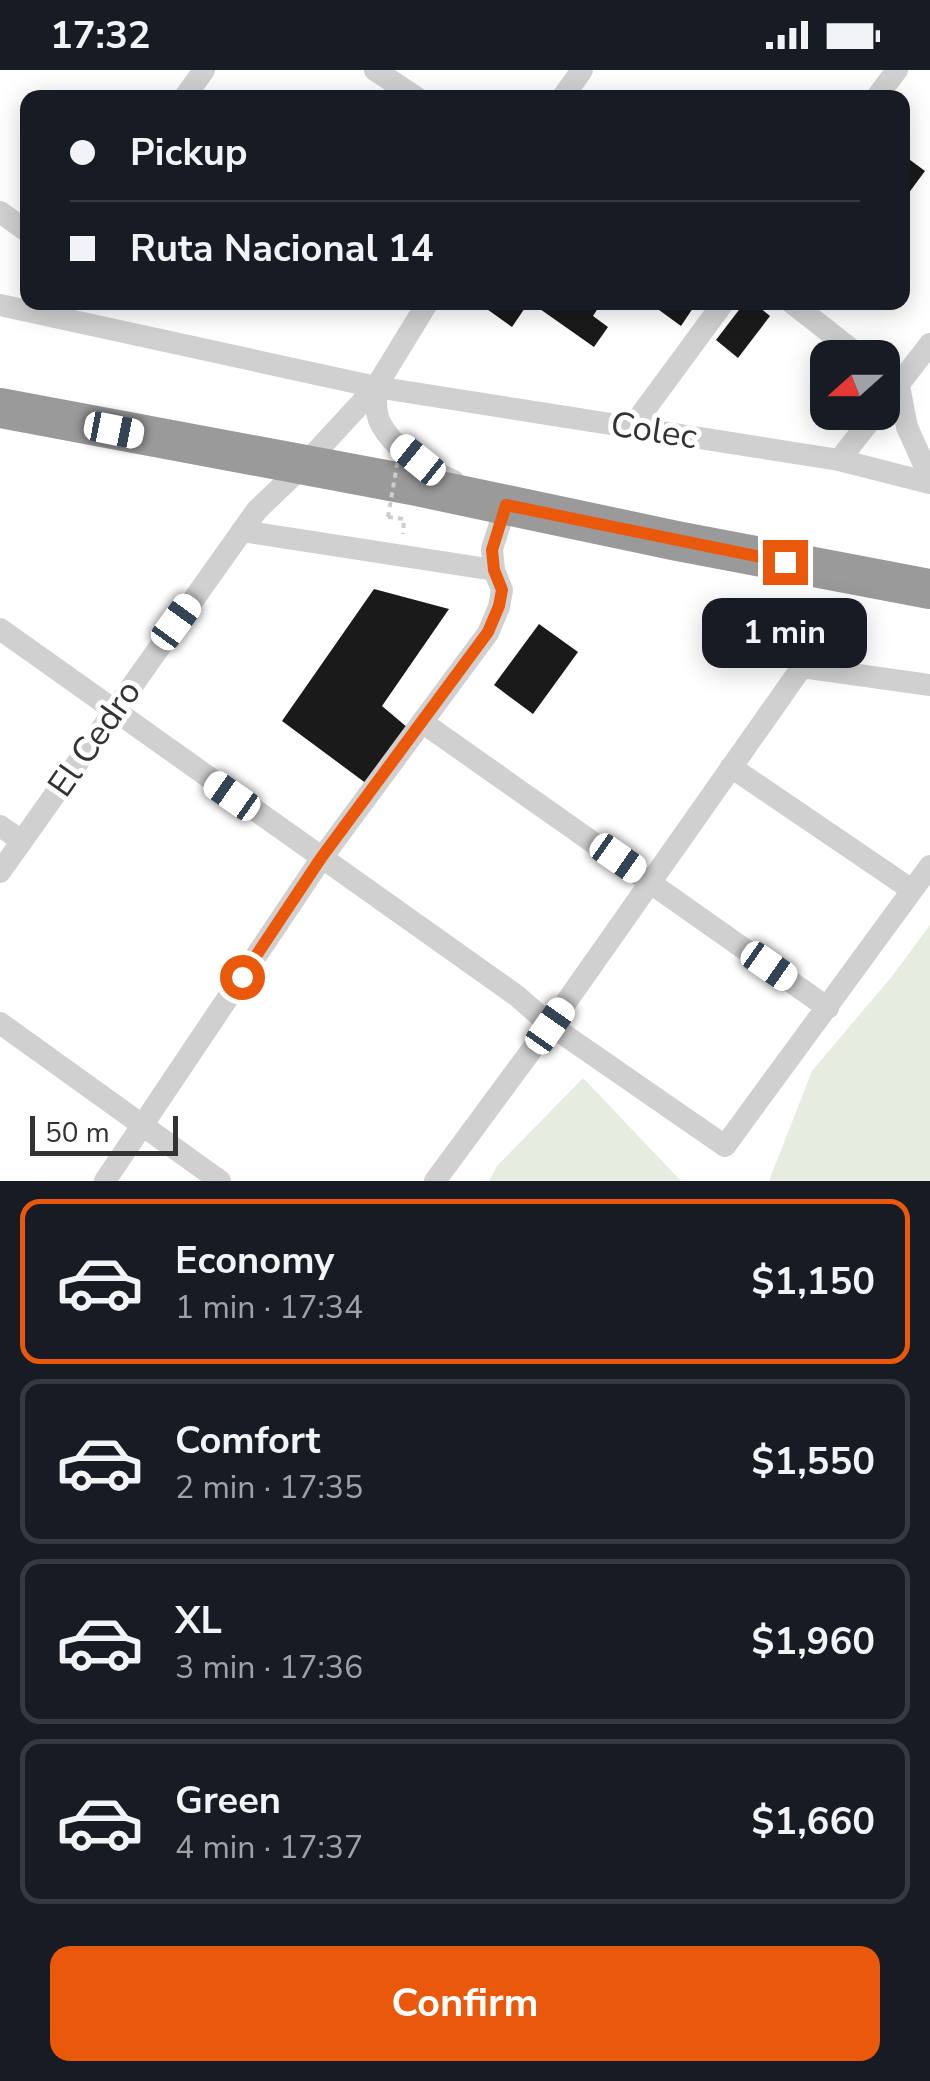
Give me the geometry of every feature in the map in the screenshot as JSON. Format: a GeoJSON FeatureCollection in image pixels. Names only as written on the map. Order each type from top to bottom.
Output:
{"type":"FeatureCollection","features":[{"type":"Feature","properties":{"kind":"highway"},"geometry":{"type":"LineString","coordinates":[[0,408],[930,589]]}},
{"type":"Feature","properties":{"kind":"street"},"geometry":{"type":"LineString","coordinates":[[375,70],[405,90]]}},
{"type":"Feature","properties":{"kind":"street","name":"Colec"},"geometry":{"type":"LineString","coordinates":[[47,310],[376,387],[839,460],[930,480]]}},
{"type":"Feature","properties":{"kind":"street","name":"El Cedro"},"geometry":{"type":"LineString","coordinates":[[0,872],[257,510],[376,387],[423,310]]}},
{"type":"Feature","properties":{"kind":"street"},"geometry":{"type":"LineString","coordinates":[[632,427],[718,310]]}},
{"type":"Feature","properties":{"kind":"street"},"geometry":{"type":"LineString","coordinates":[[801,310],[839,340]]}},
{"type":"Feature","properties":{"kind":"street"},"geometry":{"type":"LineString","coordinates":[[900,372],[930,344]]}},
{"type":"Feature","properties":{"kind":"street"},"geometry":{"type":"LineString","coordinates":[[105,1181],[321,858],[488,632],[499,606],[502,590],[492,550],[504,505],[430,470],[394,442],[378,419],[376,387]]}},
{"type":"Feature","properties":{"kind":"street"},"geometry":{"type":"LineString","coordinates":[[900,406],[930,480]]}},
{"type":"Feature","properties":{"kind":"street"},"geometry":{"type":"LineString","coordinates":[[839,460],[863,430]]}},
{"type":"Feature","properties":{"kind":"street"},"geometry":{"type":"LineString","coordinates":[[242,531],[494,570]]}},
{"type":"Feature","properties":{"kind":"street"},"geometry":{"type":"LineString","coordinates":[[0,629],[517,996],[550,1026],[725,1146],[930,866]]}},
{"type":"Feature","properties":{"kind":"street"},"geometry":{"type":"LineString","coordinates":[[435,1181],[550,1026],[802,666],[930,684]]}},
{"type":"Feature","properties":{"kind":"street"},"geometry":{"type":"LineString","coordinates":[[422,722],[828,1008]]}},
{"type":"Feature","properties":{"kind":"street"},"geometry":{"type":"LineString","coordinates":[[732,767],[912,890]]}},
{"type":"Feature","properties":{"kind":"street"},"geometry":{"type":"LineString","coordinates":[[0,826],[22,841]]}},
{"type":"Feature","properties":{"kind":"street"},"geometry":{"type":"LineString","coordinates":[[0,1023],[220,1181]]}},
{"type":"Feature","properties":{"kind":"path"},"geometry":{"type":"LineString","coordinates":[[398,459],[388,517],[404,520]]}},
{"type":"Feature","properties":{"kind":"shaded area"},"geometry":{"type":"Polygon","coordinates":[[[930,925],[930,1181],[769,1181],[812,1071],[930,925]]]}},
{"type":"Feature","properties":{"kind":"shaded area"},"geometry":{"type":"Polygon","coordinates":[[[583,1078],[681,1181],[489,1181],[497,1166],[583,1078]]]}},
{"type":"Feature","properties":{"kind":"building"},"geometry":{"type":"Polygon","coordinates":[[[910,160],[925,171],[910,191],[910,160]]]}},
{"type":"Feature","properties":{"kind":"building"},"geometry":{"type":"Polygon","coordinates":[[[488,310],[524,310],[512,327],[488,310]]]}},
{"type":"Feature","properties":{"kind":"building"},"geometry":{"type":"Polygon","coordinates":[[[541,310],[597,310],[593,316],[608,327],[594,347],[541,310]]]}},
{"type":"Feature","properties":{"kind":"building"},"geometry":{"type":"Polygon","coordinates":[[[659,310],[692,310],[681,326],[659,310]]]}},
{"type":"Feature","properties":{"kind":"building"},"geometry":{"type":"Polygon","coordinates":[[[739,310],[763,310],[770,316],[738,358],[716,340],[739,310]]]}},
{"type":"Feature","properties":{"kind":"building"},"geometry":{"type":"Polygon","coordinates":[[[374,589],[449,609],[382,706],[408,728],[367,784],[282,721],[374,589]]]}},
{"type":"Feature","properties":{"kind":"building"},"geometry":{"type":"Polygon","coordinates":[[[539,624],[578,652],[533,714],[494,685],[539,624]]]}},
{"type":"Feature","properties":{"kind":"route"},"geometry":{"type":"LineString","coordinates":[[242,977],[321,858],[488,632],[502,590],[492,550],[506,505],[785,562]]}}]}
